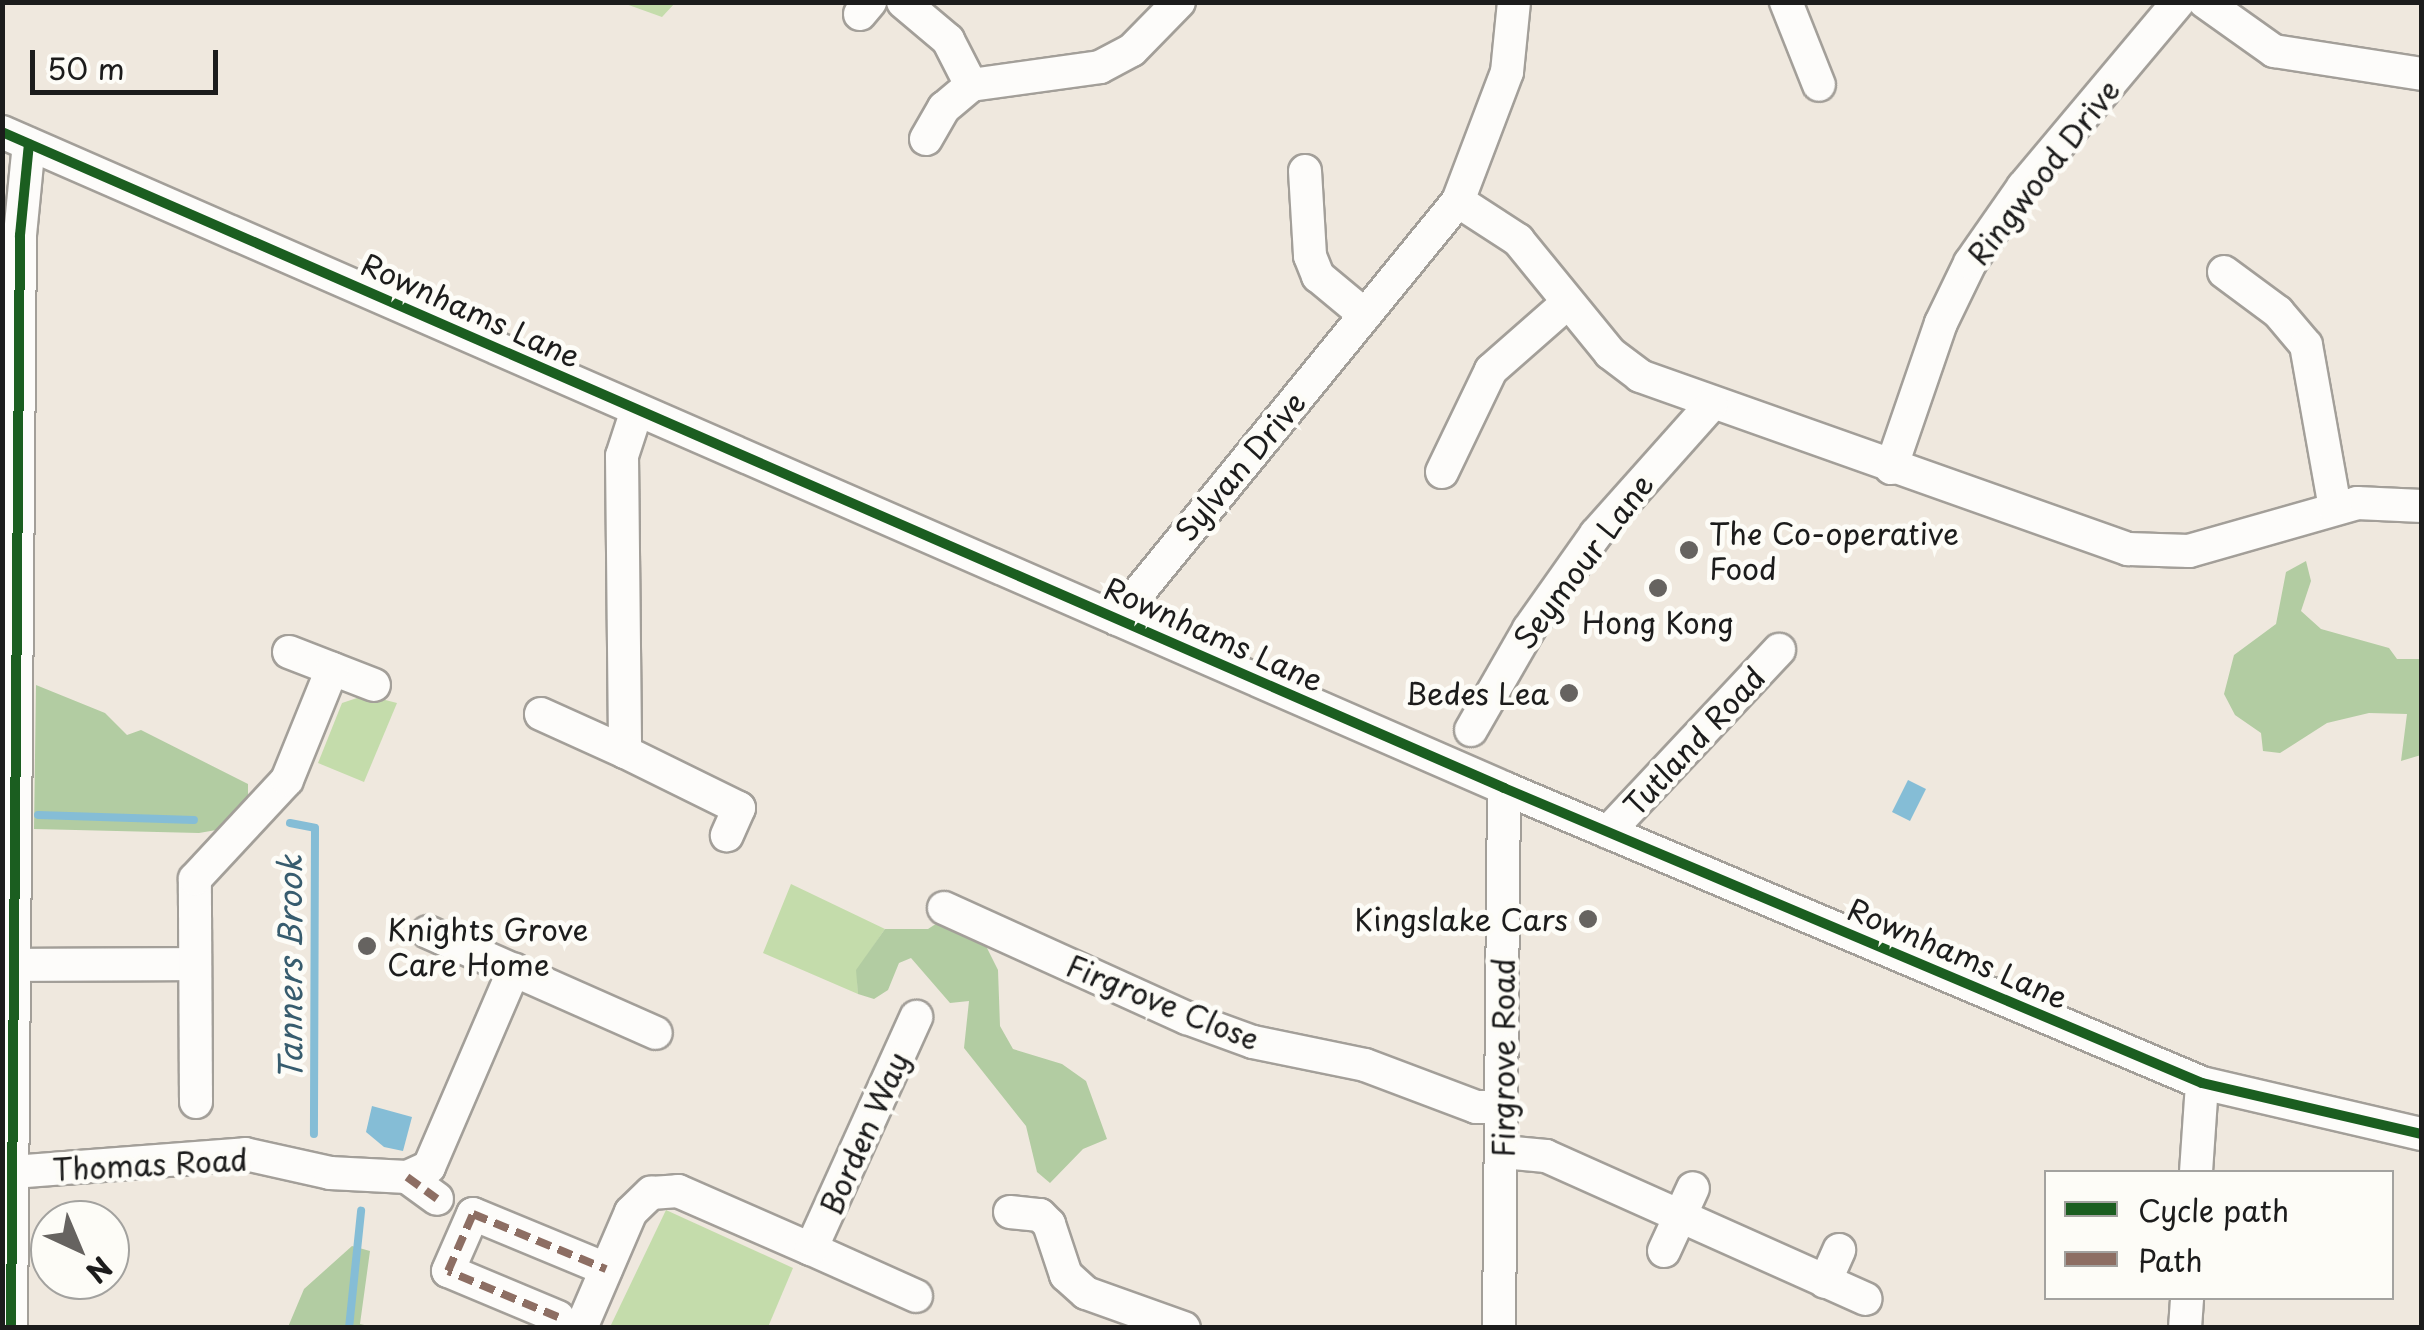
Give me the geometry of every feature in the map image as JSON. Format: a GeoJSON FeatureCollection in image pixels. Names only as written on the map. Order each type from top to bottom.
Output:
{"type":"FeatureCollection","features":[{"type":"Feature","properties":{"kind":"street"},"geometry":{"type":"LineString","coordinates":[[903,2],[948,40],[971,85]]}},
{"type":"Feature","properties":{"kind":"street"},"geometry":{"type":"LineString","coordinates":[[926,139],[944,108],[971,85],[1100,68],[1132,50],[1178,2]]}},
{"type":"Feature","properties":{"kind":"street","name":"Sylvan Drive"},"geometry":{"type":"LineString","coordinates":[[1117,618],[1458,201],[1506,72],[1514,2]]}},
{"type":"Feature","properties":{"kind":"street"},"geometry":{"type":"LineString","coordinates":[[1786,2],[1819,85]]}},
{"type":"Feature","properties":{"kind":"street","name":"Ringwood Drive"},"geometry":{"type":"LineString","coordinates":[[1891,468],[1941,322],[1970,263],[2021,190],[2178,2]]}},
{"type":"Feature","properties":{"kind":"street"},"geometry":{"type":"LineString","coordinates":[[2205,2],[2274,51],[2422,74]]}},
{"type":"Feature","properties":{"kind":"street"},"geometry":{"type":"LineString","coordinates":[[11,1328],[7,1260],[13,1172],[11,438],[22,168],[16,138]]}},
{"type":"Feature","properties":{"kind":"street","name":"Rownhams Lane"},"geometry":{"type":"LineString","coordinates":[[16,138],[1504,788],[2202,1083],[2422,1134]]}},
{"type":"Feature","properties":{"kind":"street"},"geometry":{"type":"LineString","coordinates":[[1305,171],[1310,256],[1318,276],[1365,315]]}},
{"type":"Feature","properties":{"kind":"street"},"geometry":{"type":"LineString","coordinates":[[1458,201],[1518,240],[1566,304],[1640,376],[1891,468],[2149,554],[2214,546],[2335,508],[2380,502],[2422,506]]}},
{"type":"Feature","properties":{"kind":"street"},"geometry":{"type":"LineString","coordinates":[[2224,272],[2278,312],[2306,345],[2335,508]]}},
{"type":"Feature","properties":{"kind":"street"},"geometry":{"type":"LineString","coordinates":[[1442,472],[1491,370],[1566,304]]}},
{"type":"Feature","properties":{"kind":"street","name":"Seymour Lane"},"geometry":{"type":"LineString","coordinates":[[1471,730],[1520,643],[1596,534],[1711,404]]}},
{"type":"Feature","properties":{"kind":"street"},"geometry":{"type":"LineString","coordinates":[[624,752],[622,456],[637,410]]}},
{"type":"Feature","properties":{"kind":"street","name":"Tutland Road"},"geometry":{"type":"LineString","coordinates":[[1608,832],[1779,650]]}},
{"type":"Feature","properties":{"kind":"street"},"geometry":{"type":"LineString","coordinates":[[289,652],[374,685]]}},
{"type":"Feature","properties":{"kind":"street"},"geometry":{"type":"LineString","coordinates":[[196,1102],[194,880],[286,780],[332,669]]}},
{"type":"Feature","properties":{"kind":"street"},"geometry":{"type":"LineString","coordinates":[[541,714],[739,808],[728,835]]}},
{"type":"Feature","properties":{"kind":"street","name":"Firgrove Road"},"geometry":{"type":"LineString","coordinates":[[1499,1328],[1504,788]]}},
{"type":"Feature","properties":{"kind":"street","name":"Firgrove Close"},"geometry":{"type":"LineString","coordinates":[[944,908],[1253,1042],[1366,1066],[1476,1107],[1502,1106]]}},
{"type":"Feature","properties":{"kind":"street"},"geometry":{"type":"LineString","coordinates":[[428,932],[656,1033]]}},
{"type":"Feature","properties":{"kind":"street"},"geometry":{"type":"LineString","coordinates":[[14,965],[194,964]]}},
{"type":"Feature","properties":{"kind":"street"},"geometry":{"type":"LineString","coordinates":[[437,1199],[407,1176],[428,1166],[514,970]]}},
{"type":"Feature","properties":{"kind":"street","name":"Borden Way"},"geometry":{"type":"LineString","coordinates":[[812,1249],[916,1017]]}},
{"type":"Feature","properties":{"kind":"street"},"geometry":{"type":"LineString","coordinates":[[2196,1170],[2202,1083]]}},
{"type":"Feature","properties":{"kind":"street"},"geometry":{"type":"LineString","coordinates":[[1503,1152],[1546,1156],[1686,1202],[1825,1282],[1865,1299]]}},
{"type":"Feature","properties":{"kind":"street","name":"Thomas Road"},"geometry":{"type":"LineString","coordinates":[[13,1172],[246,1154],[330,1173],[407,1176]]}},
{"type":"Feature","properties":{"kind":"street","name":"Borden Way"},"geometry":{"type":"LineString","coordinates":[[569,1322],[606,1269],[630,1212],[651,1193],[678,1191],[916,1296]]}},
{"type":"Feature","properties":{"kind":"street"},"geometry":{"type":"LineString","coordinates":[[1664,1251],[1686,1202]]}},
{"type":"Feature","properties":{"kind":"street"},"geometry":{"type":"LineString","coordinates":[[1010,1212],[1040,1215],[1049,1224],[1066,1275],[1089,1294],[1184,1328]]}},
{"type":"Feature","properties":{"kind":"street"},"geometry":{"type":"LineString","coordinates":[[569,1322],[448,1270],[472,1214],[606,1269]]}},
{"type":"Feature","properties":{"kind":"street"},"geometry":{"type":"LineString","coordinates":[[1825,1282],[1839,1250]]}},
{"type":"Feature","properties":{"kind":"street"},"geometry":{"type":"LineString","coordinates":[[2185,1328],[2188,1300]]}},
{"type":"Feature","properties":{"kind":"green space"},"geometry":{"type":"Polygon","coordinates":[[[623,3],[675,3],[662,17],[623,3]]]}},
{"type":"Feature","properties":{"kind":"green space"},"geometry":{"type":"Polygon","coordinates":[[[2306,561],[2311,581],[2301,611],[2321,629],[2389,648],[2397,659],[2421,659],[2421,755],[2401,761],[2407,714],[2369,713],[2327,723],[2280,753],[2263,751],[2261,733],[2235,715],[2224,694],[2234,655],[2276,624],[2286,572],[2306,561]]]}},
{"type":"Feature","properties":{"kind":"green space"},"geometry":{"type":"Polygon","coordinates":[[[36,685],[105,713],[127,735],[141,730],[248,784],[248,803],[228,828],[199,833],[34,829],[36,685]]]}},
{"type":"Feature","properties":{"kind":"green space"},"geometry":{"type":"Polygon","coordinates":[[[366,695],[397,703],[364,782],[318,763],[342,703],[366,695]]]}},
{"type":"Feature","properties":{"kind":"green space"},"geometry":{"type":"Polygon","coordinates":[[[791,884],[885,929],[857,970],[858,994],[763,953],[791,884]]]}},
{"type":"Feature","properties":{"kind":"green space"},"geometry":{"type":"Polygon","coordinates":[[[945,918],[982,938],[998,970],[1000,1026],[1013,1049],[1062,1064],[1086,1081],[1107,1139],[1083,1149],[1050,1183],[1037,1172],[1026,1126],[964,1048],[969,1001],[950,1003],[911,958],[899,963],[888,990],[874,999],[858,994],[856,970],[885,929],[928,929],[945,918]]]}},
{"type":"Feature","properties":{"kind":"green space"},"geometry":{"type":"Polygon","coordinates":[[[666,1210],[793,1268],[768,1327],[610,1327],[666,1210]]]}},
{"type":"Feature","properties":{"kind":"green space"},"geometry":{"type":"Polygon","coordinates":[[[352,1246],[370,1251],[360,1324],[373,1327],[288,1327],[304,1289],[352,1246]]]}},
{"type":"Feature","properties":{"kind":"water"},"geometry":{"type":"Polygon","coordinates":[[[1908,780],[1926,789],[1910,821],[1892,812],[1908,780]]]}},
{"type":"Feature","properties":{"kind":"water"},"geometry":{"type":"Polygon","coordinates":[[[372,1106],[412,1117],[403,1151],[384,1147],[366,1132],[372,1106]]]}},
{"type":"Feature","properties":{"kind":"waterway"},"geometry":{"type":"LineString","coordinates":[[38,815],[194,820]]}},
{"type":"Feature","properties":{"kind":"waterway","name":"Tanners Brook"},"geometry":{"type":"LineString","coordinates":[[290,823],[315,828],[314,1134]]}},
{"type":"Feature","properties":{"kind":"waterway","name":"Tanners Brook"},"geometry":{"type":"LineString","coordinates":[[349,1328],[361,1211]]}},
{"type":"Feature","properties":{"kind":"marked path"},"geometry":{"type":"LineString","coordinates":[[407,1177],[437,1199]]}},
{"type":"Feature","properties":{"kind":"marked path"},"geometry":{"type":"LineString","coordinates":[[558,1317],[448,1271],[473,1214],[606,1269]]}},
{"type":"Feature","properties":{"kind":"cycle path"},"geometry":{"type":"LineString","coordinates":[[2,132],[1504,788],[2202,1083],[2422,1134]]}},
{"type":"Feature","properties":{"kind":"cycle path"},"geometry":{"type":"LineString","coordinates":[[11,1328],[20,235],[29,144]]}},
{"type":"Feature","properties":{"kind":"place","name":"The Co-operative Food"},"geometry":{"type":"Point","coordinates":[1689,550]}},
{"type":"Feature","properties":{"kind":"place","name":"Hong Kong"},"geometry":{"type":"Point","coordinates":[1658,588]}},
{"type":"Feature","properties":{"kind":"place","name":"Bedes Lea"},"geometry":{"type":"Point","coordinates":[1569,693]}},
{"type":"Feature","properties":{"kind":"place","name":"Kingslake Cars"},"geometry":{"type":"Point","coordinates":[1588,919]}},
{"type":"Feature","properties":{"kind":"place","name":"Knights Grove Care Home"},"geometry":{"type":"Point","coordinates":[367,946]}}]}
